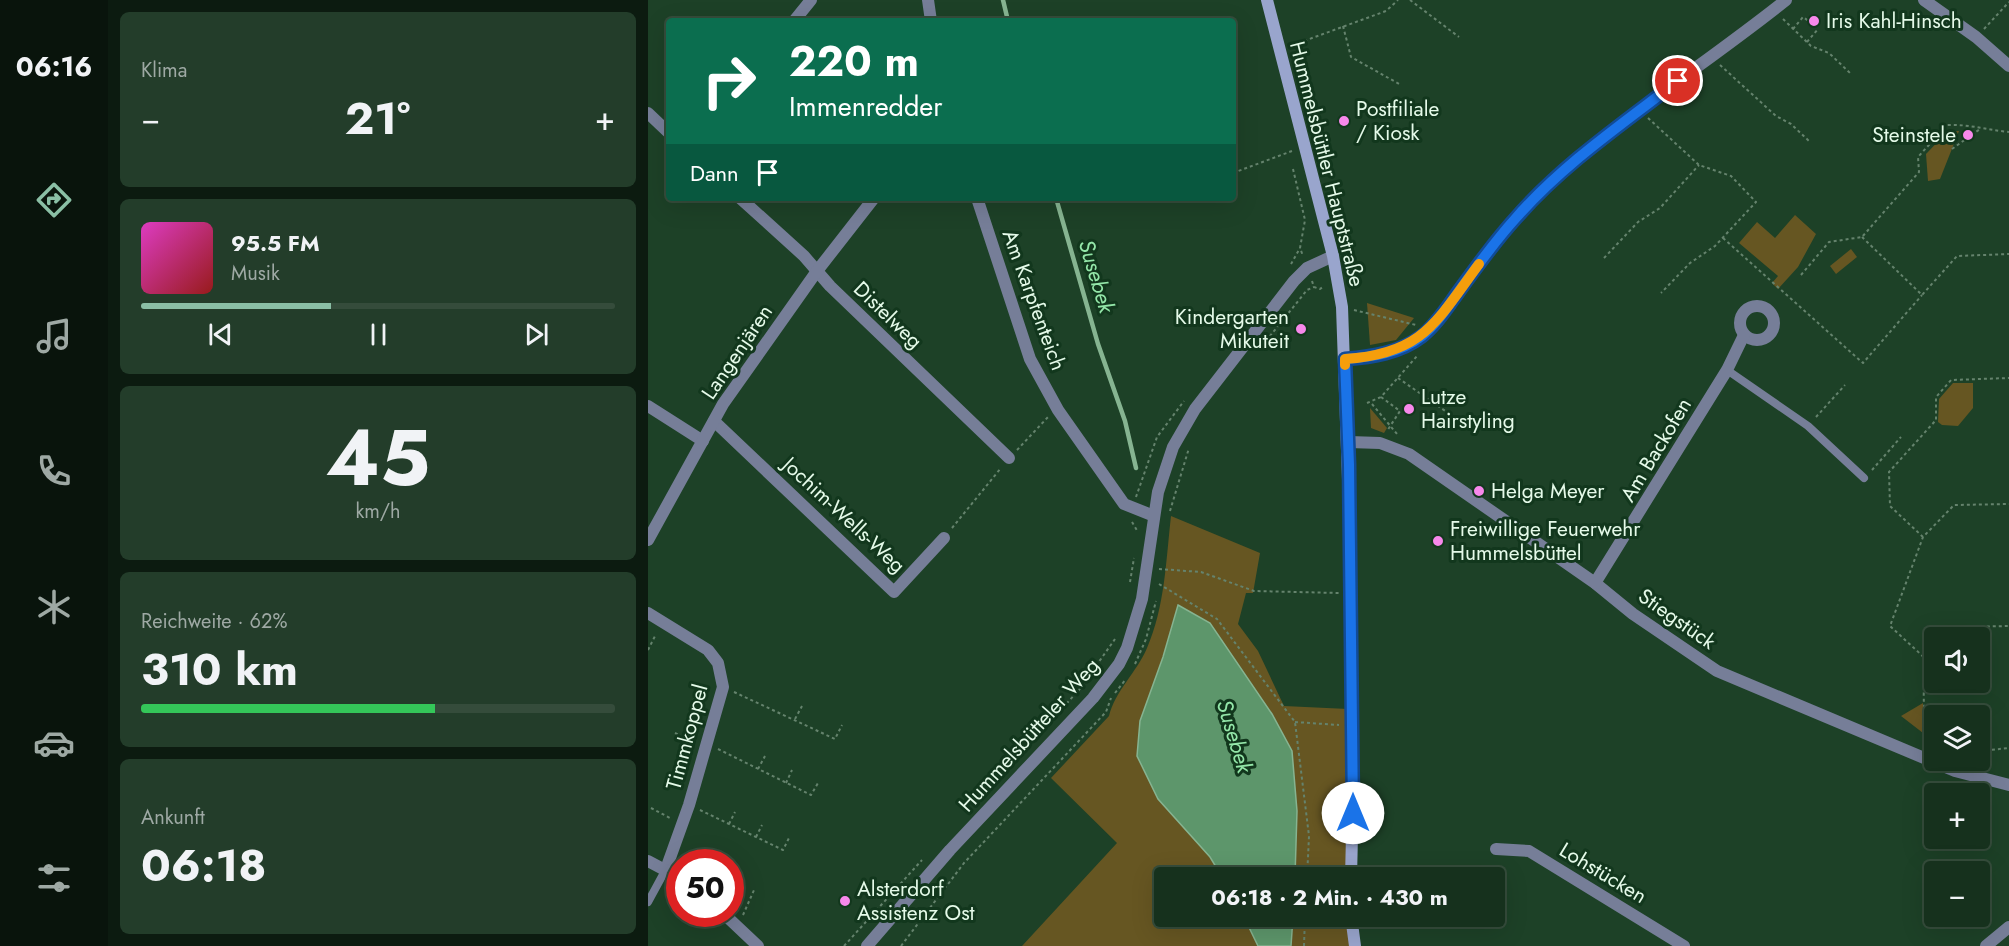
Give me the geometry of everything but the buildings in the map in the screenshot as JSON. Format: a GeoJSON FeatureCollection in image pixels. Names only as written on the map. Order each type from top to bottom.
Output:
{"type":"FeatureCollection","features":[{"type":"Feature","properties":{"kind":"main road","name":"Hummelsbüttler Hauptstraße"},"geometry":{"type":"LineString","coordinates":[[1267,0],[1303,147],[1333,256],[1342,307],[1349,442],[1351,867]]}},
{"type":"Feature","properties":{"kind":"main road"},"geometry":{"type":"LineString","coordinates":[[1352,927],[1355,946]]}},
{"type":"Feature","properties":{"kind":"street"},"geometry":{"type":"LineString","coordinates":[[796,18],[811,0]]}},
{"type":"Feature","properties":{"kind":"street"},"geometry":{"type":"LineString","coordinates":[[928,0],[931,18]]}},
{"type":"Feature","properties":{"kind":"street"},"geometry":{"type":"LineString","coordinates":[[1345,359],[1365,358],[1401,348],[1430,329],[1493,244],[1524,208],[1585,152],[1786,0]]}},
{"type":"Feature","properties":{"kind":"street"},"geometry":{"type":"LineString","coordinates":[[1924,0],[1976,37],[2009,66]]}},
{"type":"Feature","properties":{"kind":"street"},"geometry":{"type":"LineString","coordinates":[[648,114],[666,130]]}},
{"type":"Feature","properties":{"kind":"street","name":"Distelweg"},"geometry":{"type":"LineString","coordinates":[[743,201],[1009,458]]}},
{"type":"Feature","properties":{"kind":"street","name":"Langenjären"},"geometry":{"type":"LineString","coordinates":[[648,540],[714,421],[817,271],[872,201]]}},
{"type":"Feature","properties":{"kind":"street","name":"Am Karpfenteich"},"geometry":{"type":"LineString","coordinates":[[978,201],[1030,358],[1058,410],[1124,504],[1154,516]]}},
{"type":"Feature","properties":{"kind":"street","name":"Hummelsbütteler Weg"},"geometry":{"type":"LineString","coordinates":[[867,946],[950,850],[1107,680],[1130,640],[1147,569],[1154,516],[1170,455],[1195,409],[1294,281],[1307,268],[1333,256]]}},
{"type":"Feature","properties":{"kind":"street","name":"Am Backofen"},"geometry":{"type":"LineString","coordinates":[[1595,583],[1727,370],[1744,335]]}},
{"type":"Feature","properties":{"kind":"street"},"geometry":{"type":"LineString","coordinates":[[648,406],[703,441]]}},
{"type":"Feature","properties":{"kind":"street","name":"Jochim-Wells-Weg"},"geometry":{"type":"LineString","coordinates":[[714,421],[894,592],[944,538]]}},
{"type":"Feature","properties":{"kind":"street","name":"Stiegstück"},"geometry":{"type":"LineString","coordinates":[[1349,442],[1380,443],[1409,454],[1717,671],[1955,771],[2009,785]]}},
{"type":"Feature","properties":{"kind":"street","name":"Timmkoppel"},"geometry":{"type":"LineString","coordinates":[[648,613],[708,650],[718,663],[723,687],[689,805],[673,849]]}},
{"type":"Feature","properties":{"kind":"street","name":"Lohstücken"},"geometry":{"type":"LineString","coordinates":[[1496,849],[1529,852],[1684,946]]}},
{"type":"Feature","properties":{"kind":"street"},"geometry":{"type":"LineString","coordinates":[[648,861],[666,869]]}},
{"type":"Feature","properties":{"kind":"street"},"geometry":{"type":"LineString","coordinates":[[738,927],[758,946]]}},
{"type":"Feature","properties":{"kind":"street"},"geometry":{"type":"LineString","coordinates":[[1986,946],[2009,927]]}},
{"type":"Feature","properties":{"kind":"lane"},"geometry":{"type":"LineString","coordinates":[[1727,370],[1808,426],[1864,478]]}},
{"type":"Feature","properties":{"kind":"lane"},"geometry":{"type":"LineString","coordinates":[[648,902],[666,869]]}},
{"type":"Feature","properties":{"kind":"path"},"geometry":{"type":"LineString","coordinates":[[1279,51],[1386,11],[1398,0]]}},
{"type":"Feature","properties":{"kind":"path"},"geometry":{"type":"LineString","coordinates":[[1410,0],[1459,37]]}},
{"type":"Feature","properties":{"kind":"path"},"geometry":{"type":"LineString","coordinates":[[1976,37],[2009,2]]}},
{"type":"Feature","properties":{"kind":"path"},"geometry":{"type":"LineString","coordinates":[[1773,11],[1807,42],[1829,53],[1851,73]]}},
{"type":"Feature","properties":{"kind":"path"},"geometry":{"type":"LineString","coordinates":[[1791,29],[1803,17],[1813,24]]}},
{"type":"Feature","properties":{"kind":"path"},"geometry":{"type":"LineString","coordinates":[[1343,26],[1351,57],[1401,85]]}},
{"type":"Feature","properties":{"kind":"path"},"geometry":{"type":"LineString","coordinates":[[1807,42],[1818,29]]}},
{"type":"Feature","properties":{"kind":"path"},"geometry":{"type":"LineString","coordinates":[[1711,56],[1809,141]]}},
{"type":"Feature","properties":{"kind":"path"},"geometry":{"type":"LineString","coordinates":[[1740,82],[1743,79]]}},
{"type":"Feature","properties":{"kind":"path"},"geometry":{"type":"LineString","coordinates":[[1639,111],[1699,165],[1731,176],[1756,202],[1723,238],[1690,263],[1661,293]]}},
{"type":"Feature","properties":{"kind":"path"},"geometry":{"type":"LineString","coordinates":[[1801,275],[1829,242],[1862,237],[1919,172],[1918,157],[1947,125],[1968,124],[1980,129],[2009,132]]}},
{"type":"Feature","properties":{"kind":"path"},"geometry":{"type":"LineString","coordinates":[[1952,149],[1980,129]]}},
{"type":"Feature","properties":{"kind":"path"},"geometry":{"type":"LineString","coordinates":[[1236,173],[1303,147]]}},
{"type":"Feature","properties":{"kind":"path"},"geometry":{"type":"LineString","coordinates":[[1604,258],[1638,222],[1660,208],[1699,165]]}},
{"type":"Feature","properties":{"kind":"path"},"geometry":{"type":"LineString","coordinates":[[1293,169],[1305,220],[1300,248],[1303,257]]}},
{"type":"Feature","properties":{"kind":"path"},"geometry":{"type":"LineString","coordinates":[[1304,232],[1312,230]]}},
{"type":"Feature","properties":{"kind":"path"},"geometry":{"type":"LineString","coordinates":[[1862,237],[1922,295]]}},
{"type":"Feature","properties":{"kind":"path"},"geometry":{"type":"LineString","coordinates":[[1723,238],[1863,363],[1957,256],[2009,254]]}},
{"type":"Feature","properties":{"kind":"path"},"geometry":{"type":"LineString","coordinates":[[1311,279],[1314,287],[1320,290],[1324,286]]}},
{"type":"Feature","properties":{"kind":"path"},"geometry":{"type":"LineString","coordinates":[[1263,345],[1308,290],[1314,287]]}},
{"type":"Feature","properties":{"kind":"path"},"geometry":{"type":"LineString","coordinates":[[1342,307],[1430,329]]}},
{"type":"Feature","properties":{"kind":"path"},"geometry":{"type":"LineString","coordinates":[[1367,403],[1372,403],[1381,397],[1418,354]]}},
{"type":"Feature","properties":{"kind":"path"},"geometry":{"type":"LineString","coordinates":[[2004,378],[2009,373]]}},
{"type":"Feature","properties":{"kind":"path"},"geometry":{"type":"LineString","coordinates":[[1398,378],[1454,417]]}},
{"type":"Feature","properties":{"kind":"path"},"geometry":{"type":"LineString","coordinates":[[1923,537],[1890,506],[1889,472],[1936,420],[1936,397],[1952,380],[2009,378]]}},
{"type":"Feature","properties":{"kind":"path"},"geometry":{"type":"LineString","coordinates":[[1808,426],[1845,385]]}},
{"type":"Feature","properties":{"kind":"path"},"geometry":{"type":"LineString","coordinates":[[1380,443],[1400,411],[1381,397]]}},
{"type":"Feature","properties":{"kind":"path"},"geometry":{"type":"LineString","coordinates":[[1372,403],[1397,435]]}},
{"type":"Feature","properties":{"kind":"path"},"geometry":{"type":"LineString","coordinates":[[944,538],[1036,427]]}},
{"type":"Feature","properties":{"kind":"path"},"geometry":{"type":"LineString","coordinates":[[1864,478],[1901,437]]}},
{"type":"Feature","properties":{"kind":"path"},"geometry":{"type":"LineString","coordinates":[[1168,520],[1176,482],[1191,440]]}},
{"type":"Feature","properties":{"kind":"path"},"geometry":{"type":"LineString","coordinates":[[1924,657],[1890,626],[1923,537],[1954,505],[2009,504]]}},
{"type":"Feature","properties":{"kind":"path"},"geometry":{"type":"LineString","coordinates":[[1130,516],[1139,536]]}},
{"type":"Feature","properties":{"kind":"path"},"geometry":{"type":"LineString","coordinates":[[1129,588],[1133,559],[1136,555]]}},
{"type":"Feature","properties":{"kind":"path"},"geometry":{"type":"LineString","coordinates":[[1147,569],[1202,572],[1254,591],[1351,593]]}},
{"type":"Feature","properties":{"kind":"path"},"geometry":{"type":"LineString","coordinates":[[1159,584],[1217,619],[1295,722],[1310,836],[1308,867]]}},
{"type":"Feature","properties":{"kind":"path"},"geometry":{"type":"LineString","coordinates":[[648,651],[662,623]]}},
{"type":"Feature","properties":{"kind":"path"},"geometry":{"type":"LineString","coordinates":[[1959,627],[2009,626]]}},
{"type":"Feature","properties":{"kind":"path"},"geometry":{"type":"LineString","coordinates":[[971,807],[1079,690],[1110,649],[1119,631]]}},
{"type":"Feature","properties":{"kind":"path"},"geometry":{"type":"LineString","coordinates":[[723,687],[835,739],[842,725]]}},
{"type":"Feature","properties":{"kind":"path"},"geometry":{"type":"LineString","coordinates":[[795,720],[802,706]]}},
{"type":"Feature","properties":{"kind":"path"},"geometry":{"type":"LineString","coordinates":[[1295,722],[1351,726]]}},
{"type":"Feature","properties":{"kind":"path"},"geometry":{"type":"LineString","coordinates":[[675,733],[812,795],[818,783]]}},
{"type":"Feature","properties":{"kind":"path"},"geometry":{"type":"LineString","coordinates":[[1990,750],[2009,747]]}},
{"type":"Feature","properties":{"kind":"path"},"geometry":{"type":"LineString","coordinates":[[758,769],[765,756]]}},
{"type":"Feature","properties":{"kind":"path"},"geometry":{"type":"LineString","coordinates":[[786,783],[792,770]]}},
{"type":"Feature","properties":{"kind":"path"},"geometry":{"type":"LineString","coordinates":[[689,805],[783,850],[789,838]]}},
{"type":"Feature","properties":{"kind":"path"},"geometry":{"type":"LineString","coordinates":[[651,808],[682,825]]}},
{"type":"Feature","properties":{"kind":"path"},"geometry":{"type":"LineString","coordinates":[[729,824],[735,812]]}},
{"type":"Feature","properties":{"kind":"path"},"geometry":{"type":"LineString","coordinates":[[756,837],[762,825]]}},
{"type":"Feature","properties":{"kind":"path"},"geometry":{"type":"LineString","coordinates":[[844,946],[923,859]]}},
{"type":"Feature","properties":{"kind":"path"},"geometry":{"type":"LineString","coordinates":[[744,913],[754,890]]}},
{"type":"Feature","properties":{"kind":"path"},"geometry":{"type":"LineString","coordinates":[[1304,946],[1305,927]]}},
{"type":"Feature","properties":{"kind":"shaded area"},"geometry":{"type":"Polygon","coordinates":[[[1948,131],[1959,131],[1940,179],[1928,181],[1926,154],[1948,131]]]}},
{"type":"Feature","properties":{"kind":"shaded area"},"geometry":{"type":"Polygon","coordinates":[[[1795,215],[1816,234],[1798,267],[1778,289],[1772,283],[1778,276],[1739,243],[1757,222],[1775,238],[1795,215]]]}},
{"type":"Feature","properties":{"kind":"shaded area"},"geometry":{"type":"Polygon","coordinates":[[[1851,249],[1857,257],[1836,274],[1830,266],[1851,249]]]}},
{"type":"Feature","properties":{"kind":"shaded area"},"geometry":{"type":"Polygon","coordinates":[[[1367,303],[1414,318],[1396,340],[1370,345],[1367,303]]]}},
{"type":"Feature","properties":{"kind":"shaded area"},"geometry":{"type":"Polygon","coordinates":[[[1953,383],[1973,383],[1973,408],[1958,426],[1942,425],[1938,422],[1939,399],[1953,383]]]}},
{"type":"Feature","properties":{"kind":"shaded area"},"geometry":{"type":"Polygon","coordinates":[[[1370,408],[1387,428],[1384,433],[1371,428],[1370,408]]]}},
{"type":"Feature","properties":{"kind":"shaded area"},"geometry":{"type":"Polygon","coordinates":[[[1171,516],[1260,553],[1253,593],[1246,593],[1238,624],[1258,651],[1284,706],[1348,709],[1350,867],[1295,867],[1297,811],[1178,605],[1163,657],[1210,857],[1216,867],[1154,867],[1154,927],[1249,927],[1258,946],[1022,946],[1117,843],[1051,778],[1109,716],[1116,698],[1138,665],[1147,648],[1158,616],[1171,516]]]}},
{"type":"Feature","properties":{"kind":"shaded area"},"geometry":{"type":"Polygon","coordinates":[[[1923,703],[1923,733],[1901,716],[1923,703]]]}},
{"type":"Feature","properties":{"kind":"shaded area"},"geometry":{"type":"Polygon","coordinates":[[[1292,927],[1353,927],[1354,946],[1291,946],[1292,927]]]}},
{"type":"Feature","properties":{"kind":"water"},"geometry":{"type":"Polygon","coordinates":[[[1178,605],[1210,623],[1272,714],[1292,751],[1297,811],[1295,867],[1216,867],[1210,857],[1158,799],[1137,756],[1140,721],[1163,657],[1178,605]]]}},
{"type":"Feature","properties":{"kind":"water"},"geometry":{"type":"Polygon","coordinates":[[[1249,927],[1292,927],[1291,946],[1258,946],[1249,927]]]}},
{"type":"Feature","properties":{"kind":"waterway","name":"Susebek"},"geometry":{"type":"LineString","coordinates":[[1003,0],[1007,18]]}},
{"type":"Feature","properties":{"kind":"waterway","name":"Susebek"},"geometry":{"type":"LineString","coordinates":[[1057,201],[1098,344],[1125,421],[1136,468]]}},
{"type":"Feature","properties":{"kind":"slow traffic"},"geometry":{"type":"LineString","coordinates":[[1345,365],[1345,359],[1365,358],[1401,348],[1422,336],[1439,318],[1479,264]]}},
{"type":"Feature","properties":{"kind":"place","name":"Iris Kahl-Hinsch"},"geometry":{"type":"Point","coordinates":[1814,21]}},
{"type":"Feature","properties":{"kind":"place","name":"Postfiliale / Kiosk"},"geometry":{"type":"Point","coordinates":[1344,121]}},
{"type":"Feature","properties":{"kind":"place","name":"Steinstele"},"geometry":{"type":"Point","coordinates":[1968,135]}},
{"type":"Feature","properties":{"kind":"place","name":"Kindergarten Mikuteit"},"geometry":{"type":"Point","coordinates":[1301,329]}},
{"type":"Feature","properties":{"kind":"place","name":"Lutze Hairstyling"},"geometry":{"type":"Point","coordinates":[1409,409]}},
{"type":"Feature","properties":{"kind":"place","name":"Helga Meyer"},"geometry":{"type":"Point","coordinates":[1479,491]}},
{"type":"Feature","properties":{"kind":"place","name":"Freiwillige Feuerwehr Hummelsbüttel"},"geometry":{"type":"Point","coordinates":[1438,541]}},
{"type":"Feature","properties":{"kind":"place","name":"Alsterdorf Assistenz Ost"},"geometry":{"type":"Point","coordinates":[845,901]}},
{"type":"Feature","properties":{"kind":"route"},"geometry":{"type":"LineString","coordinates":[[1353,813],[1349,442],[1345,359],[1365,358],[1401,348],[1422,336],[1439,318],[1493,244],[1543,189],[1585,152],[1678,81]]}}]}
